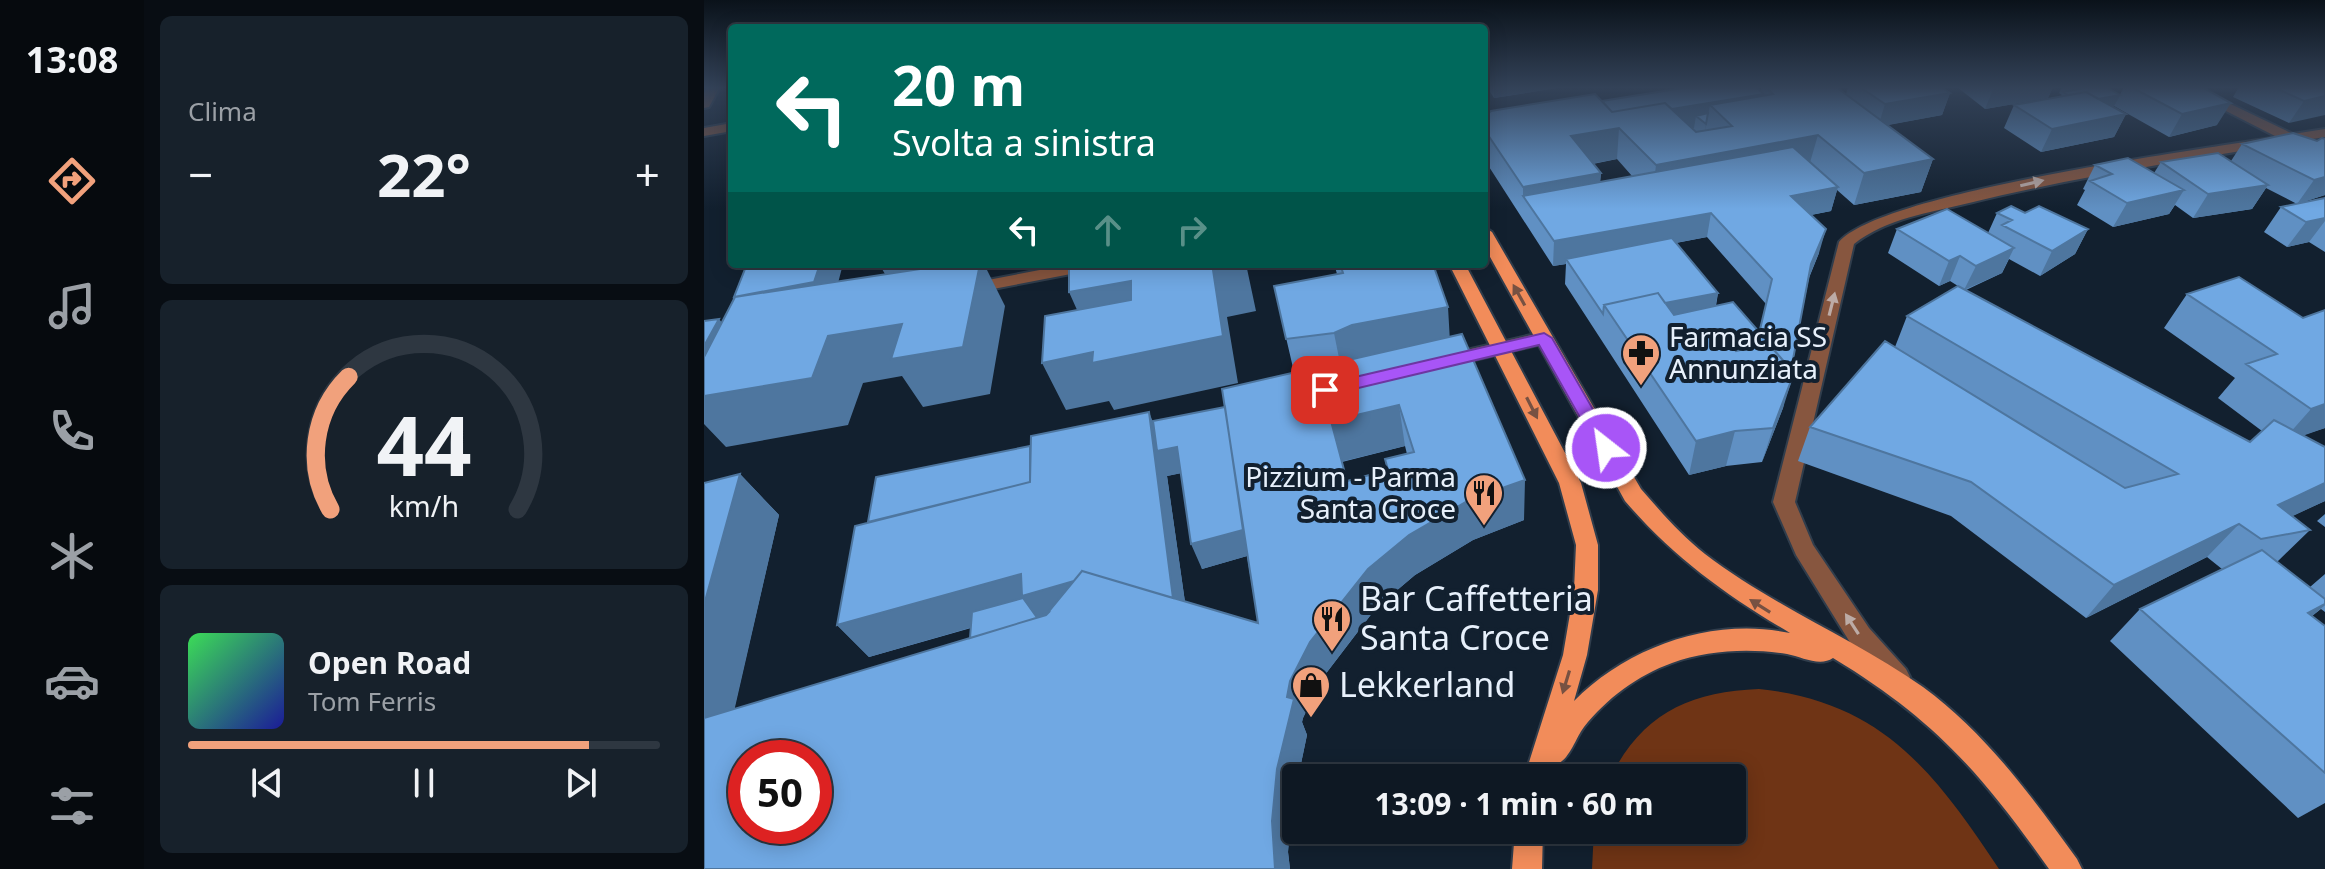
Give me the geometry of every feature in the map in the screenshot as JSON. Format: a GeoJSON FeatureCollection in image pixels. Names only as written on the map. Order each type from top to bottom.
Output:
{"type":"FeatureCollection","features":[{"type":"Feature","properties":{"kind":"main road"},"geometry":{"type":"LineString","coordinates":[[1488,239],[1633,495],[1669,538],[1745,596],[1875,673],[1945,720],[2007,785],[2067,869]]}},
{"type":"Feature","properties":{"kind":"main road"},"geometry":{"type":"LineString","coordinates":[[1459,268],[1570,483],[1587,545],[1586,590],[1575,655],[1544,764]]}},
{"type":"Feature","properties":{"kind":"main road"},"geometry":{"type":"LineString","coordinates":[[1547,764],[1561,737],[1582,709],[1606,685],[1635,666],[1665,652],[1698,643],[1767,641],[1803,646],[1875,673]]}},
{"type":"Feature","properties":{"kind":"main road"},"geometry":{"type":"LineString","coordinates":[[1527,869],[1528,844]]}},
{"type":"Feature","properties":{"kind":"street"},"geometry":{"type":"LineString","coordinates":[[704,132],[728,128]]}},
{"type":"Feature","properties":{"kind":"street"},"geometry":{"type":"LineString","coordinates":[[2268,128],[2325,155]]}},
{"type":"Feature","properties":{"kind":"street"},"geometry":{"type":"LineString","coordinates":[[1945,720],[1896,677],[1860,636],[1794,533],[1784,502],[1847,242],[1864,229],[1893,217],[2036,182],[2325,133]]}},
{"type":"Feature","properties":{"kind":"street"},"geometry":{"type":"LineString","coordinates":[[955,291],[1076,268]]}},
{"type":"Feature","properties":{"kind":"street"},"geometry":{"type":"LineString","coordinates":[[1426,365],[1544,338]]}},
{"type":"Feature","properties":{"kind":"shaded area"},"geometry":{"type":"Polygon","coordinates":[[[1759,689],[1802,697],[1840,709],[1873,726],[1928,773],[1999,869],[1592,869],[1593,844],[1746,844],[1746,764],[1618,764],[1637,737],[1671,710],[1690,701],[1759,689]]]}},
{"type":"Feature","properties":{"kind":"building"},"geometry":{"type":"Polygon","coordinates":[[[1488,128],[1691,128],[1696,132],[1723,128],[1891,128],[1933,159],[1864,173],[1818,135],[1656,165],[1619,128],[1571,136],[1601,173],[1523,187],[1488,135],[1488,128]]]}},
{"type":"Feature","properties":{"kind":"building"},"geometry":{"type":"Polygon","coordinates":[[[2293,133],[2317,141],[2325,139],[2325,177],[2314,180],[2242,144],[2293,133]]]}},
{"type":"Feature","properties":{"kind":"building"},"geometry":{"type":"Polygon","coordinates":[[[1793,147],[1838,187],[1791,196],[1826,229],[1811,264],[1791,370],[1768,343],[1760,345],[1757,342],[1772,279],[1711,213],[1554,241],[1523,196],[1793,147]]]}},
{"type":"Feature","properties":{"kind":"building"},"geometry":{"type":"Polygon","coordinates":[[[2218,153],[2268,185],[2208,194],[2161,162],[2218,153]]]}},
{"type":"Feature","properties":{"kind":"building"},"geometry":{"type":"Polygon","coordinates":[[[2128,158],[2184,190],[2127,203],[2090,181],[2112,174],[2095,165],[2128,158]]]}},
{"type":"Feature","properties":{"kind":"building"},"geometry":{"type":"Polygon","coordinates":[[[2325,198],[2325,218],[2306,222],[2281,207],[2325,198]]]}},
{"type":"Feature","properties":{"kind":"building"},"geometry":{"type":"Polygon","coordinates":[[[2011,206],[2025,213],[2039,206],[2088,229],[2052,251],[2002,225],[2012,220],[1997,213],[2011,206]]]}},
{"type":"Feature","properties":{"kind":"building"},"geometry":{"type":"Polygon","coordinates":[[[1947,209],[2014,248],[1976,266],[1960,256],[1949,261],[1897,229],[1947,209]]]}},
{"type":"Feature","properties":{"kind":"building"},"geometry":{"type":"Polygon","coordinates":[[[1672,238],[1718,293],[1665,303],[1658,293],[1604,305],[1603,314],[1566,259],[1672,238]]]}},
{"type":"Feature","properties":{"kind":"building"},"geometry":{"type":"Polygon","coordinates":[[[745,268],[819,268],[814,282],[734,297],[745,268]]]}},
{"type":"Feature","properties":{"kind":"building"},"geometry":{"type":"Polygon","coordinates":[[[927,268],[979,268],[963,347],[891,359],[902,324],[828,336],[812,378],[704,396],[704,357],[735,297],[927,268]]]}},
{"type":"Feature","properties":{"kind":"building"},"geometry":{"type":"Polygon","coordinates":[[[1069,268],[1223,268],[1213,270],[1223,336],[1092,363],[1093,352],[1042,363],[1045,316],[1131,300],[1131,281],[1069,292],[1069,268]]]}},
{"type":"Feature","properties":{"kind":"building"},"geometry":{"type":"Polygon","coordinates":[[[1341,268],[1434,268],[1448,307],[1352,325],[1334,333],[1286,339],[1274,286],[1343,273],[1341,268]]]}},
{"type":"Feature","properties":{"kind":"building"},"geometry":{"type":"Polygon","coordinates":[[[2239,277],[2303,318],[2325,310],[2325,404],[2311,409],[2246,364],[2277,354],[2187,294],[2239,277]]]}},
{"type":"Feature","properties":{"kind":"building"},"geometry":{"type":"Polygon","coordinates":[[[1958,286],[2250,442],[2274,420],[2325,447],[2325,483],[2278,505],[2310,530],[2261,539],[2239,524],[2114,585],[1971,482],[1810,427],[1885,341],[2125,488],[2178,474],[1907,316],[1958,286]]]}},
{"type":"Feature","properties":{"kind":"building"},"geometry":{"type":"Polygon","coordinates":[[[1658,293],[1674,315],[1733,302],[1760,333],[1728,341],[1736,351],[1768,343],[1794,373],[1773,428],[1735,431],[1696,441],[1604,305],[1658,293]]]}},
{"type":"Feature","properties":{"kind":"building"},"geometry":{"type":"Polygon","coordinates":[[[719,319],[704,346],[704,321],[719,319]]]}},
{"type":"Feature","properties":{"kind":"building"},"geometry":{"type":"Polygon","coordinates":[[[1462,334],[1525,480],[1471,499],[1409,535],[1368,569],[1310,642],[1290,681],[1287,697],[1294,699],[1277,769],[1272,821],[1275,869],[704,869],[704,718],[1046,615],[1082,571],[1258,623],[1222,389],[1462,334]],[[1399,405],[1331,421],[1347,481],[1388,470],[1385,459],[1414,452],[1399,405]]]}},
{"type":"Feature","properties":{"kind":"building"},"geometry":{"type":"Polygon","coordinates":[[[1225,407],[1243,530],[1191,544],[1177,447],[1157,451],[1153,421],[1225,407]]]}},
{"type":"Feature","properties":{"kind":"building"},"geometry":{"type":"Polygon","coordinates":[[[1149,412],[1173,598],[1082,571],[1074,581],[1022,596],[1021,574],[837,625],[855,526],[1030,482],[1031,436],[1149,412]]]}},
{"type":"Feature","properties":{"kind":"building"},"geometry":{"type":"Polygon","coordinates":[[[1030,446],[1030,482],[868,522],[876,477],[1030,446]]]}},
{"type":"Feature","properties":{"kind":"building"},"geometry":{"type":"Polygon","coordinates":[[[740,474],[704,605],[704,483],[740,474]]]}},
{"type":"Feature","properties":{"kind":"building"},"geometry":{"type":"Polygon","coordinates":[[[2262,550],[2325,599],[2325,604],[2308,613],[2325,626],[2325,773],[2140,609],[2262,550]]]}},
{"type":"Feature","properties":{"kind":"building"},"geometry":{"type":"Polygon","coordinates":[[[1023,598],[1036,616],[1048,613],[970,638],[972,612],[1023,598]]]}},
{"type":"Feature","properties":{"kind":"place","name":"Farmacia SS Annunziata"},"geometry":{"type":"Point","coordinates":[1641,387]}},
{"type":"Feature","properties":{"kind":"place","name":"Pizzium - Parma Santa Croce"},"geometry":{"type":"Point","coordinates":[1484,527]}},
{"type":"Feature","properties":{"kind":"place","name":"Bar Caffetteria Santa Croce"},"geometry":{"type":"Point","coordinates":[1332,653]}},
{"type":"Feature","properties":{"kind":"place","name":"Lekkerland"},"geometry":{"type":"Point","coordinates":[1311,719]}},
{"type":"Feature","properties":{"kind":"route"},"geometry":{"type":"LineString","coordinates":[[1325,390],[1544,338],[1606,448]]}}]}
